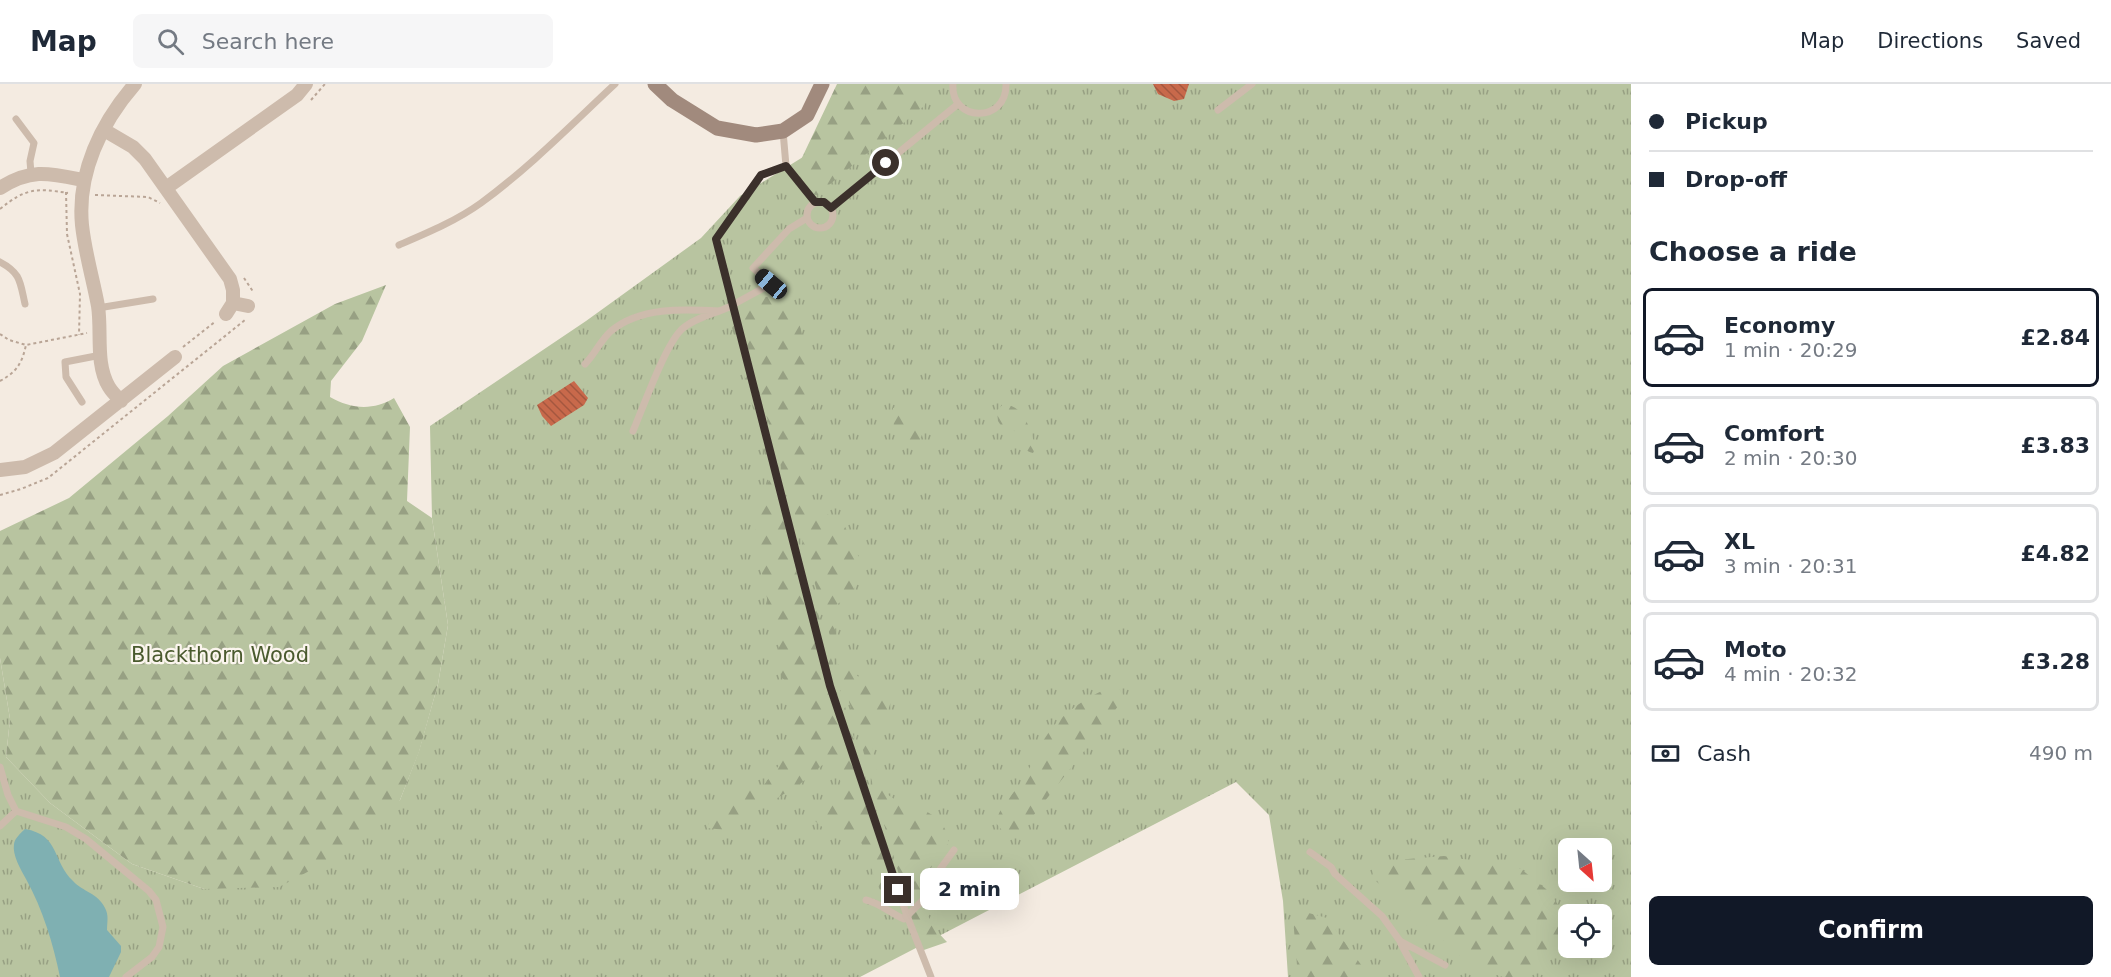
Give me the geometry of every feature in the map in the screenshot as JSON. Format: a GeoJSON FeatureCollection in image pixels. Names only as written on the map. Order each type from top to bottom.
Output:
{"type":"FeatureCollection","features":[{"type":"Feature","properties":{"kind":"street"},"geometry":{"type":"LineString","coordinates":[[121,401],[110,388],[103,372],[98,308],[82,225],[83,180],[104,130],[121,100],[135,84]]}},
{"type":"Feature","properties":{"kind":"street"},"geometry":{"type":"LineString","coordinates":[[166,188],[297,95],[306,84]]}},
{"type":"Feature","properties":{"kind":"street"},"geometry":{"type":"LineString","coordinates":[[654,84],[672,100],[717,128],[756,135],[783,131],[807,115],[822,84]]}},
{"type":"Feature","properties":{"kind":"street"},"geometry":{"type":"LineString","coordinates":[[104,130],[139,152],[230,279],[233,290],[229,309],[251,309]]}},
{"type":"Feature","properties":{"kind":"street"},"geometry":{"type":"LineString","coordinates":[[0,188],[21,176],[32,173],[45,172],[83,180]]}},
{"type":"Feature","properties":{"kind":"street"},"geometry":{"type":"LineString","coordinates":[[0,470],[25,467],[41,461],[71,441],[175,357]]}},
{"type":"Feature","properties":{"kind":"lane"},"geometry":{"type":"LineString","coordinates":[[399,245],[443,225],[480,203],[528,165],[615,84]]}},
{"type":"Feature","properties":{"kind":"lane"},"geometry":{"type":"LineString","coordinates":[[953,84],[954,96],[958,104],[972,113],[988,112],[1001,102],[1005,95],[1006,84]]}},
{"type":"Feature","properties":{"kind":"lane"},"geometry":{"type":"LineString","coordinates":[[1218,110],[1252,84]]}},
{"type":"Feature","properties":{"kind":"lane"},"geometry":{"type":"LineString","coordinates":[[831,208],[958,104]]}},
{"type":"Feature","properties":{"kind":"lane"},"geometry":{"type":"LineString","coordinates":[[16,119],[34,143],[30,161],[32,173]]}},
{"type":"Feature","properties":{"kind":"lane"},"geometry":{"type":"LineString","coordinates":[[783,131],[786,166],[815,202]]}},
{"type":"Feature","properties":{"kind":"lane"},"geometry":{"type":"LineString","coordinates":[[786,166],[761,175],[716,239],[830,686],[906,913],[931,977]]}},
{"type":"Feature","properties":{"kind":"lane"},"geometry":{"type":"LineString","coordinates":[[815,202],[824,202],[831,208],[832,221],[825,227],[812,225],[807,218],[808,209],[815,202]]}},
{"type":"Feature","properties":{"kind":"lane"},"geometry":{"type":"LineString","coordinates":[[736,303],[771,284],[753,268],[789,229],[807,218]]}},
{"type":"Feature","properties":{"kind":"lane"},"geometry":{"type":"LineString","coordinates":[[0,262],[19,277],[25,304]]}},
{"type":"Feature","properties":{"kind":"lane"},"geometry":{"type":"LineString","coordinates":[[98,308],[153,299]]}},
{"type":"Feature","properties":{"kind":"lane"},"geometry":{"type":"LineString","coordinates":[[633,431],[669,349],[681,329],[729,307]]}},
{"type":"Feature","properties":{"kind":"lane"},"geometry":{"type":"LineString","coordinates":[[585,364],[613,330],[637,317],[657,312],[721,311]]}},
{"type":"Feature","properties":{"kind":"lane"},"geometry":{"type":"LineString","coordinates":[[82,402],[66,377],[65,363],[101,355]]}},
{"type":"Feature","properties":{"kind":"lane"},"geometry":{"type":"LineString","coordinates":[[0,767],[8,795],[16,811],[66,827],[86,839],[149,891],[156,900],[164,927],[159,947],[152,957],[126,977]]}},
{"type":"Feature","properties":{"kind":"lane"},"geometry":{"type":"LineString","coordinates":[[0,826],[16,811]]}},
{"type":"Feature","properties":{"kind":"lane"},"geometry":{"type":"LineString","coordinates":[[866,900],[878,903],[889,913],[904,919],[926,897],[938,872],[954,850]]}},
{"type":"Feature","properties":{"kind":"lane"},"geometry":{"type":"LineString","coordinates":[[1310,852],[1331,867],[1335,874],[1382,916],[1400,941],[1419,977]]}},
{"type":"Feature","properties":{"kind":"lane"},"geometry":{"type":"LineString","coordinates":[[1400,941],[1445,965]]}},
{"type":"Feature","properties":{"kind":"path"},"geometry":{"type":"LineString","coordinates":[[307,103],[325,84]]}},
{"type":"Feature","properties":{"kind":"path"},"geometry":{"type":"LineString","coordinates":[[66,192],[67,234],[80,294],[79,335]]}},
{"type":"Feature","properties":{"kind":"path"},"geometry":{"type":"LineString","coordinates":[[0,495],[48,478],[251,309],[239,272]]}},
{"type":"Feature","properties":{"kind":"path"},"geometry":{"type":"LineString","coordinates":[[175,357],[188,342],[229,309]]}},
{"type":"Feature","properties":{"kind":"path"},"geometry":{"type":"LineString","coordinates":[[0,334],[9,340],[26,345],[99,331]]}},
{"type":"Feature","properties":{"kind":"path"},"geometry":{"type":"LineString","coordinates":[[0,381],[9,377],[23,362],[26,345]]}},
{"type":"Feature","properties":{"kind":"green space"},"geometry":{"type":"Polygon","coordinates":[[[837,84],[926,84],[925,105],[817,195],[802,193],[798,166],[837,84]]]}},
{"type":"Feature","properties":{"kind":"green space"},"geometry":{"type":"Polygon","coordinates":[[[838,84],[1631,84],[1631,977],[1288,977],[1283,901],[1269,815],[1236,782],[860,977],[0,977],[0,658],[10,719],[6,757],[50,803],[132,864],[204,889],[400,800],[419,751],[438,684],[448,625],[432,518],[430,426],[586,321],[701,238],[740,196],[803,157],[838,84]]]}},
{"type":"Feature","properties":{"kind":"green space","name":"Blackthorn Wood"},"geometry":{"type":"Polygon","coordinates":[[[386,285],[362,341],[331,381],[330,397],[346,404],[362,407],[378,405],[394,398],[410,427],[407,501],[432,518],[448,625],[438,684],[419,752],[400,800],[347,851],[279,887],[204,889],[132,864],[50,803],[6,757],[10,719],[0,658],[0,531],[69,498],[168,416],[223,366],[335,304],[386,285]]]}},
{"type":"Feature","properties":{"kind":"green space"},"geometry":{"type":"Polygon","coordinates":[[[756,297],[773,297],[796,309],[813,402],[814,449],[806,496],[817,508],[842,520],[861,562],[852,593],[833,608],[836,638],[842,659],[864,683],[880,684],[892,693],[890,706],[876,734],[873,746],[881,783],[893,798],[939,818],[949,843],[939,852],[934,861],[923,895],[928,916],[947,942],[921,951],[735,307],[756,297]]]}},
{"type":"Feature","properties":{"kind":"green space"},"geometry":{"type":"Polygon","coordinates":[[[732,315],[904,911],[901,914],[887,908],[859,837],[849,832],[826,830],[810,817],[815,807],[834,804],[843,789],[838,774],[827,761],[800,784],[726,830],[707,828],[714,810],[737,794],[764,785],[780,764],[789,737],[793,698],[786,681],[782,678],[777,659],[782,629],[767,607],[758,554],[752,548],[761,492],[771,478],[729,316],[732,315]]]}},
{"type":"Feature","properties":{"kind":"green space"},"geometry":{"type":"Polygon","coordinates":[[[1003,404],[1017,409],[1026,420],[1036,447],[1033,453],[1024,448],[1018,435],[1012,429],[1002,427],[998,421],[997,411],[1003,404]]]}},
{"type":"Feature","properties":{"kind":"green space"},"geometry":{"type":"Polygon","coordinates":[[[899,407],[921,422],[923,431],[918,447],[912,449],[896,432],[893,408],[899,407]]]}},
{"type":"Feature","properties":{"kind":"green space"},"geometry":{"type":"Polygon","coordinates":[[[1116,685],[1123,694],[1118,706],[1104,726],[1022,830],[1005,834],[996,823],[998,817],[1003,806],[1026,775],[1049,732],[1079,704],[1116,685]]]}},
{"type":"Feature","properties":{"kind":"green space"},"geometry":{"type":"Polygon","coordinates":[[[1444,856],[1487,863],[1501,860],[1521,869],[1546,889],[1558,905],[1558,951],[1542,969],[1512,977],[1503,977],[1483,970],[1459,955],[1394,895],[1373,879],[1372,862],[1444,856]]]}},
{"type":"Feature","properties":{"kind":"green space"},"geometry":{"type":"Polygon","coordinates":[[[1292,906],[1327,918],[1370,977],[1298,977],[1292,906]]]}},
{"type":"Feature","properties":{"kind":"water"},"geometry":{"type":"Polygon","coordinates":[[[25,829],[44,837],[50,843],[66,873],[77,885],[98,899],[105,908],[107,930],[121,946],[121,952],[109,977],[60,977],[51,939],[14,853],[15,840],[25,829]]]}},
{"type":"Feature","properties":{"kind":"building"},"geometry":{"type":"Polygon","coordinates":[[[1153,84],[1189,84],[1184,99],[1174,101],[1158,94],[1153,84]]]}},
{"type":"Feature","properties":{"kind":"building"},"geometry":{"type":"Polygon","coordinates":[[[574,381],[588,398],[584,405],[551,426],[542,416],[537,405],[574,381]]]}},
{"type":"Feature","properties":{"kind":"route"},"geometry":{"type":"LineString","coordinates":[[886,163],[831,208],[824,202],[815,202],[786,166],[761,175],[716,239],[830,686],[898,890]]}}]}
